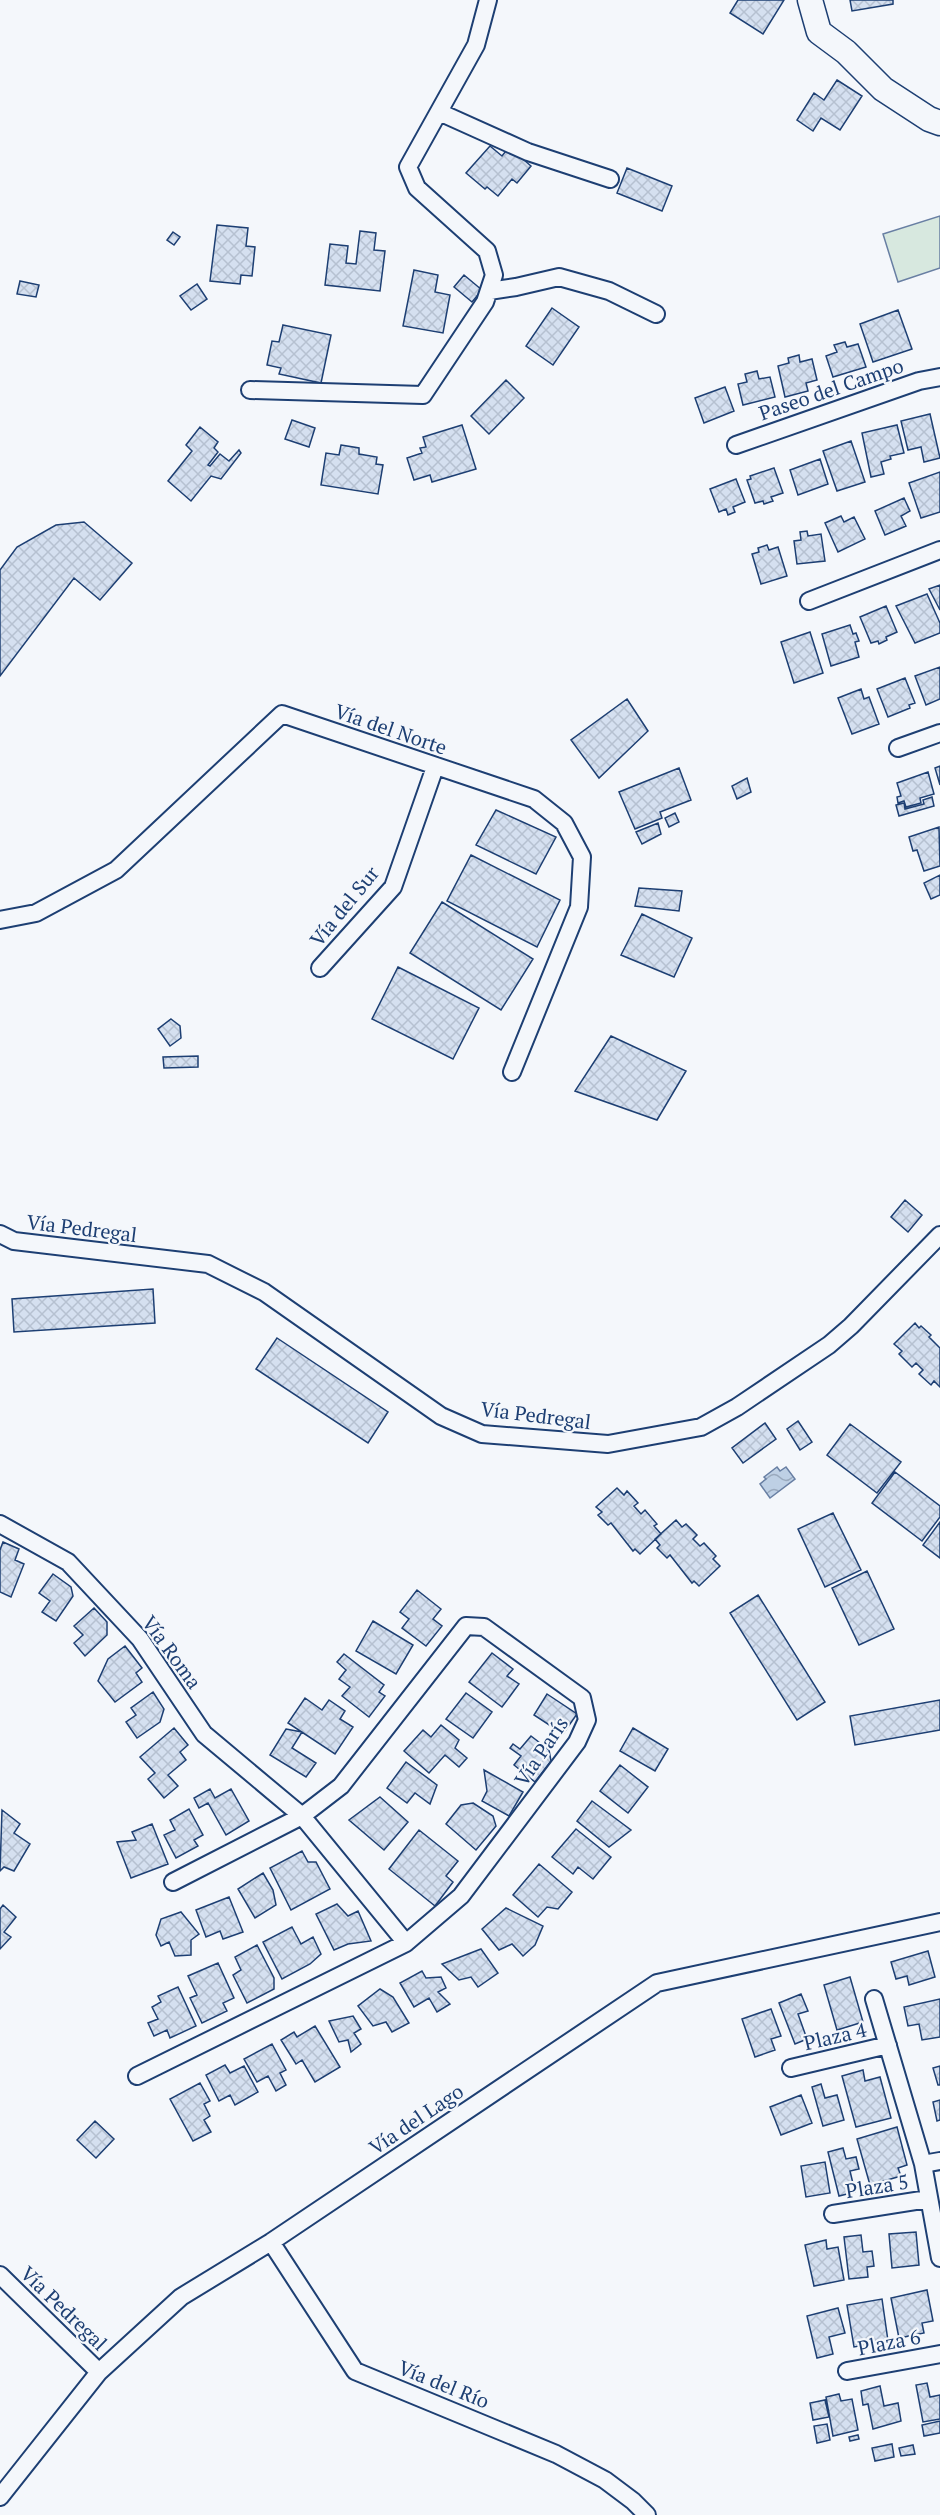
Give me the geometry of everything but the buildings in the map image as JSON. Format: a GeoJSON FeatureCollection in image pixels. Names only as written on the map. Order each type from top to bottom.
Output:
{"type":"FeatureCollection","features":[{"type":"Feature","properties":{"kind":"main road"},"geometry":{"type":"LineString","coordinates":[[810,0],[819,32],[846,52],[884,89],[929,119],[940,123]]}},
{"type":"Feature","properties":{"kind":"street"},"geometry":{"type":"LineString","coordinates":[[250,390],[423,395],[485,302],[494,275],[487,251],[417,188],[408,167],[476,45],[488,0]]}},
{"type":"Feature","properties":{"kind":"street"},"geometry":{"type":"LineString","coordinates":[[439,112],[528,152],[610,179]]}},
{"type":"Feature","properties":{"kind":"street"},"geometry":{"type":"LineString","coordinates":[[489,291],[559,277],[609,291],[656,314]]}},
{"type":"Feature","properties":{"kind":"street","name":"Paseo del Campo"},"geometry":{"type":"LineString","coordinates":[[736,445],[919,381],[940,377]]}},
{"type":"Feature","properties":{"kind":"street"},"geometry":{"type":"LineString","coordinates":[[809,601],[940,550]]}},
{"type":"Feature","properties":{"kind":"street","name":"Vía del Norte"},"geometry":{"type":"LineString","coordinates":[[0,920],[36,913],[116,870],[282,714],[534,799],[564,823],[582,857],[579,907],[512,1072]]}},
{"type":"Feature","properties":{"kind":"street"},"geometry":{"type":"LineString","coordinates":[[898,748],[940,732]]}},
{"type":"Feature","properties":{"kind":"street","name":"Vía del Sur"},"geometry":{"type":"LineString","coordinates":[[320,968],[393,887],[435,767]]}},
{"type":"Feature","properties":{"kind":"street","name":"Vía Pedregal"},"geometry":{"type":"LineString","coordinates":[[0,1234],[14,1241],[208,1264],[264,1292],[441,1416],[482,1434],[608,1444],[701,1427],[737,1407],[829,1345],[851,1326],[940,1235]]}},
{"type":"Feature","properties":{"kind":"street"},"geometry":{"type":"LineString","coordinates":[[926,1249],[940,1260]]}},
{"type":"Feature","properties":{"kind":"street","name":"Vía Roma"},"geometry":{"type":"LineString","coordinates":[[0,1524],[68,1562],[140,1639],[204,1734],[302,1816],[406,1943]]}},
{"type":"Feature","properties":{"kind":"street","name":"Vía París"},"geometry":{"type":"LineString","coordinates":[[137,2076],[406,1943],[461,1896],[577,1742],[587,1720],[582,1698],[484,1626],[466,1626],[341,1785],[302,1816],[173,1882]]}},
{"type":"Feature","properties":{"kind":"street","name":"Vía del Lago"},"geometry":{"type":"LineString","coordinates":[[0,2497],[99,2372],[181,2298],[271,2242],[657,1983],[940,1922]]}},
{"type":"Feature","properties":{"kind":"street"},"geometry":{"type":"LineString","coordinates":[[874,1999],[923,2164],[940,2258]]}},
{"type":"Feature","properties":{"kind":"street","name":"Plaza 4"},"geometry":{"type":"LineString","coordinates":[[791,2068],[888,2045]]}},
{"type":"Feature","properties":{"kind":"street"},"geometry":{"type":"LineString","coordinates":[[923,2164],[940,2161]]}},
{"type":"Feature","properties":{"kind":"street","name":"Plaza 5"},"geometry":{"type":"LineString","coordinates":[[833,2214],[928,2199]]}},
{"type":"Feature","properties":{"kind":"street","name":"Vía del Río"},"geometry":{"type":"LineString","coordinates":[[271,2242],[355,2371],[556,2454],[605,2480],[647,2515]]}},
{"type":"Feature","properties":{"kind":"street","name":"Vía Pedregal"},"geometry":{"type":"LineString","coordinates":[[0,2275],[99,2372]]}},
{"type":"Feature","properties":{"kind":"street","name":"Plaza 6"},"geometry":{"type":"LineString","coordinates":[[847,2371],[940,2354]]}},
{"type":"Feature","properties":{"kind":"shaded area"},"geometry":{"type":"Polygon","coordinates":[[[940,216],[940,268],[898,282],[883,234],[940,216]]]}},
{"type":"Feature","properties":{"kind":"water"},"geometry":{"type":"Polygon","coordinates":[[[777,1467],[780,1471],[786,1467],[795,1479],[770,1498],[760,1484],[766,1479],[764,1477],[777,1467]]]}}]}
